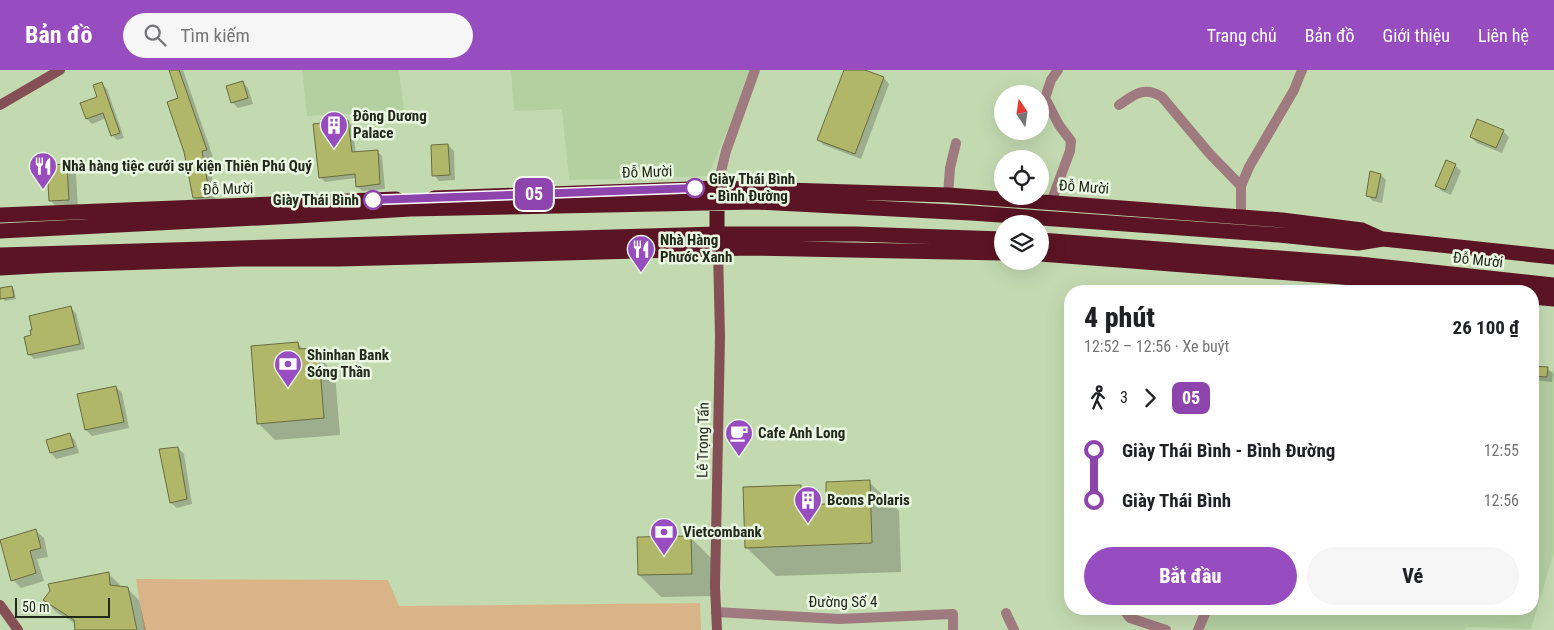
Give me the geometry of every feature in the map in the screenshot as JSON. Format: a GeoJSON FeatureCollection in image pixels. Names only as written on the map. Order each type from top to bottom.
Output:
{"type":"FeatureCollection","features":[{"type":"Feature","properties":{"kind":"highway","name":"Đỗ Mười"},"geometry":{"type":"LineString","coordinates":[[0,215],[717,188],[948,195],[1241,216],[1362,230],[1383,239]]}},
{"type":"Feature","properties":{"kind":"highway"},"geometry":{"type":"LineString","coordinates":[[717,188],[718,250]]}},
{"type":"Feature","properties":{"kind":"highway","name":"Đỗ Mười"},"geometry":{"type":"LineString","coordinates":[[0,231],[410,209],[756,202],[971,213],[1269,234],[1358,243],[1383,239],[1554,257]]}},
{"type":"Feature","properties":{"kind":"highway"},"geometry":{"type":"LineString","coordinates":[[0,254],[717,234],[856,234],[994,239]]}},
{"type":"Feature","properties":{"kind":"highway","name":"Đỗ Mười"},"geometry":{"type":"LineString","coordinates":[[1049,241],[1422,285]]}},
{"type":"Feature","properties":{"kind":"highway"},"geometry":{"type":"LineString","coordinates":[[0,268],[666,249],[718,250],[749,248],[994,252]]}},
{"type":"Feature","properties":{"kind":"highway","name":"Đỗ Mười"},"geometry":{"type":"LineString","coordinates":[[1049,255],[1354,278],[1489,279],[1554,285]]}},
{"type":"Feature","properties":{"kind":"highway"},"geometry":{"type":"LineString","coordinates":[[1472,285],[1489,279]]}},
{"type":"Feature","properties":{"kind":"highway"},"geometry":{"type":"LineString","coordinates":[[1539,298],[1554,299]]}},
{"type":"Feature","properties":{"kind":"street"},"geometry":{"type":"LineString","coordinates":[[0,105],[60,70]]}},
{"type":"Feature","properties":{"kind":"street"},"geometry":{"type":"LineString","coordinates":[[717,188],[726,151],[755,70]]}},
{"type":"Feature","properties":{"kind":"street"},"geometry":{"type":"LineString","coordinates":[[1052,202],[1070,152],[1071,141],[1059,125],[1044,98],[1051,80],[1058,70]]}},
{"type":"Feature","properties":{"kind":"street"},"geometry":{"type":"LineString","coordinates":[[1241,216],[1241,186],[1249,167],[1294,90],[1302,70]]}},
{"type":"Feature","properties":{"kind":"street"},"geometry":{"type":"LineString","coordinates":[[1119,105],[1144,91],[1153,92],[1162,97],[1209,153],[1241,186]]}},
{"type":"Feature","properties":{"kind":"street"},"geometry":{"type":"LineString","coordinates":[[948,195],[950,168],[956,143]]}},
{"type":"Feature","properties":{"kind":"street","name":"Lê Trọng Tấn"},"geometry":{"type":"LineString","coordinates":[[717,630],[715,587],[720,337],[718,250]]}},
{"type":"Feature","properties":{"kind":"street"},"geometry":{"type":"LineString","coordinates":[[0,605],[18,630]]}},
{"type":"Feature","properties":{"kind":"street","name":"Đường Số 4"},"geometry":{"type":"LineString","coordinates":[[716,612],[839,619],[953,614],[953,630]]}},
{"type":"Feature","properties":{"kind":"street"},"geometry":{"type":"LineString","coordinates":[[1006,613],[1014,630]]}},
{"type":"Feature","properties":{"kind":"street"},"geometry":{"type":"LineString","coordinates":[[1128,615],[1130,618],[1166,630]]}},
{"type":"Feature","properties":{"kind":"street"},"geometry":{"type":"LineString","coordinates":[[1198,630],[1204,615]]}},
{"type":"Feature","properties":{"kind":"street"},"geometry":{"type":"LineString","coordinates":[[839,619],[839,630]]}},
{"type":"Feature","properties":{"kind":"shaded area"},"geometry":{"type":"Polygon","coordinates":[[[302,70],[399,70],[404,111],[307,116],[302,70]]]}},
{"type":"Feature","properties":{"kind":"shaded area"},"geometry":{"type":"Polygon","coordinates":[[[511,70],[753,70],[708,176],[569,180],[562,109],[514,111],[511,70]]]}},
{"type":"Feature","properties":{"kind":"shaded area"},"geometry":{"type":"Polygon","coordinates":[[[1539,370],[1554,371],[1554,552],[1539,602],[1539,370]]]}},
{"type":"Feature","properties":{"kind":"shaded area"},"geometry":{"type":"Polygon","coordinates":[[[136,579],[388,580],[399,606],[700,603],[701,630],[144,630],[136,579]]]}},
{"type":"Feature","properties":{"kind":"shaded area"},"geometry":{"type":"Polygon","coordinates":[[[1209,615],[1535,615],[1531,629],[1466,627],[1464,630],[1203,630],[1209,615]]]}},
{"type":"Feature","properties":{"kind":"building"},"geometry":{"type":"Polygon","coordinates":[[[169,70],[179,70],[207,150],[202,151],[210,197],[193,198],[184,152],[167,102],[178,98],[169,70]]]}},
{"type":"Feature","properties":{"kind":"building"},"geometry":{"type":"Polygon","coordinates":[[[844,70],[865,70],[884,77],[855,154],[817,140],[844,70]]]}},
{"type":"Feature","properties":{"kind":"building"},"geometry":{"type":"Polygon","coordinates":[[[243,81],[248,98],[231,103],[226,86],[243,81]]]}},
{"type":"Feature","properties":{"kind":"building"},"geometry":{"type":"Polygon","coordinates":[[[102,82],[120,133],[111,136],[103,113],[86,119],[80,103],[97,97],[93,85],[102,82]]]}},
{"type":"Feature","properties":{"kind":"building"},"geometry":{"type":"Polygon","coordinates":[[[1477,119],[1504,130],[1496,148],[1470,137],[1477,119]]]}},
{"type":"Feature","properties":{"kind":"building","name":"Đông Dương Palace"},"geometry":{"type":"Polygon","coordinates":[[[348,120],[352,152],[378,150],[380,184],[356,187],[355,174],[319,178],[313,124],[348,120]]]}},
{"type":"Feature","properties":{"kind":"building"},"geometry":{"type":"Polygon","coordinates":[[[448,144],[450,175],[432,176],[431,145],[448,144]]]}},
{"type":"Feature","properties":{"kind":"building"},"geometry":{"type":"Polygon","coordinates":[[[1446,160],[1456,164],[1445,190],[1435,186],[1446,160]]]}},
{"type":"Feature","properties":{"kind":"building"},"geometry":{"type":"Polygon","coordinates":[[[67,164],[69,200],[49,201],[47,165],[67,164]]]}},
{"type":"Feature","properties":{"kind":"building"},"geometry":{"type":"Polygon","coordinates":[[[1370,171],[1381,174],[1376,198],[1366,196],[1370,171]]]}},
{"type":"Feature","properties":{"kind":"building"},"geometry":{"type":"Polygon","coordinates":[[[12,286],[14,297],[0,299],[0,288],[12,286]]]}},
{"type":"Feature","properties":{"kind":"building"},"geometry":{"type":"Polygon","coordinates":[[[71,306],[80,344],[28,355],[24,337],[31,335],[30,330],[32,330],[29,316],[71,306]]]}},
{"type":"Feature","properties":{"kind":"building","name":"Shinhan Bank Sóng Thần"},"geometry":{"type":"Polygon","coordinates":[[[298,342],[299,349],[313,348],[314,357],[319,356],[324,418],[257,424],[251,346],[298,342]]]}},
{"type":"Feature","properties":{"kind":"building"},"geometry":{"type":"Polygon","coordinates":[[[1539,366],[1548,367],[1547,377],[1539,376],[1539,366]]]}},
{"type":"Feature","properties":{"kind":"building"},"geometry":{"type":"Polygon","coordinates":[[[116,386],[124,422],[85,430],[77,394],[116,386]]]}},
{"type":"Feature","properties":{"kind":"building"},"geometry":{"type":"Polygon","coordinates":[[[70,433],[74,447],[50,453],[46,440],[70,433]]]}},
{"type":"Feature","properties":{"kind":"building"},"geometry":{"type":"Polygon","coordinates":[[[178,447],[187,499],[170,503],[159,449],[178,447]]]}},
{"type":"Feature","properties":{"kind":"building","name":"Bcons Polaris"},"geometry":{"type":"Polygon","coordinates":[[[870,480],[872,543],[745,548],[743,487],[801,485],[801,505],[826,504],[826,482],[870,480]]]}},
{"type":"Feature","properties":{"kind":"building"},"geometry":{"type":"Polygon","coordinates":[[[36,529],[41,548],[30,551],[36,573],[11,581],[0,540],[36,529]]]}},
{"type":"Feature","properties":{"kind":"building","name":"Vietcombank"},"geometry":{"type":"Polygon","coordinates":[[[691,536],[692,574],[638,575],[637,537],[691,536]]]}},
{"type":"Feature","properties":{"kind":"building"},"geometry":{"type":"Polygon","coordinates":[[[109,572],[110,585],[128,587],[137,630],[75,630],[74,620],[43,600],[50,591],[48,584],[109,572]]]}},
{"type":"Feature","properties":{"kind":"bus line","name":"05"},"geometry":{"type":"LineString","coordinates":[[373,200],[695,188]]}},
{"type":"Feature","properties":{"kind":"place","name":"Đông Dương Palace"},"geometry":{"type":"Point","coordinates":[334,149]}},
{"type":"Feature","properties":{"kind":"place","name":"Giày Thái Bình - Bình Đường"},"geometry":{"type":"Point","coordinates":[695,188]}},
{"type":"Feature","properties":{"kind":"place","name":"Nhà hàng tiệc cưới sự kiện Thiên Phú Quý"},"geometry":{"type":"Point","coordinates":[43,190]}},
{"type":"Feature","properties":{"kind":"place","name":"Giày Thái Bình"},"geometry":{"type":"Point","coordinates":[373,200]}},
{"type":"Feature","properties":{"kind":"place","name":"Nhà Hàng Phước Xanh"},"geometry":{"type":"Point","coordinates":[641,273]}},
{"type":"Feature","properties":{"kind":"place","name":"Shinhan Bank Sóng Thần"},"geometry":{"type":"Point","coordinates":[288,388]}},
{"type":"Feature","properties":{"kind":"place","name":"Cafe Anh Long"},"geometry":{"type":"Point","coordinates":[739,457]}},
{"type":"Feature","properties":{"kind":"place","name":"Bcons Polaris"},"geometry":{"type":"Point","coordinates":[808,524]}},
{"type":"Feature","properties":{"kind":"place","name":"Vietcombank"},"geometry":{"type":"Point","coordinates":[664,556]}}]}
